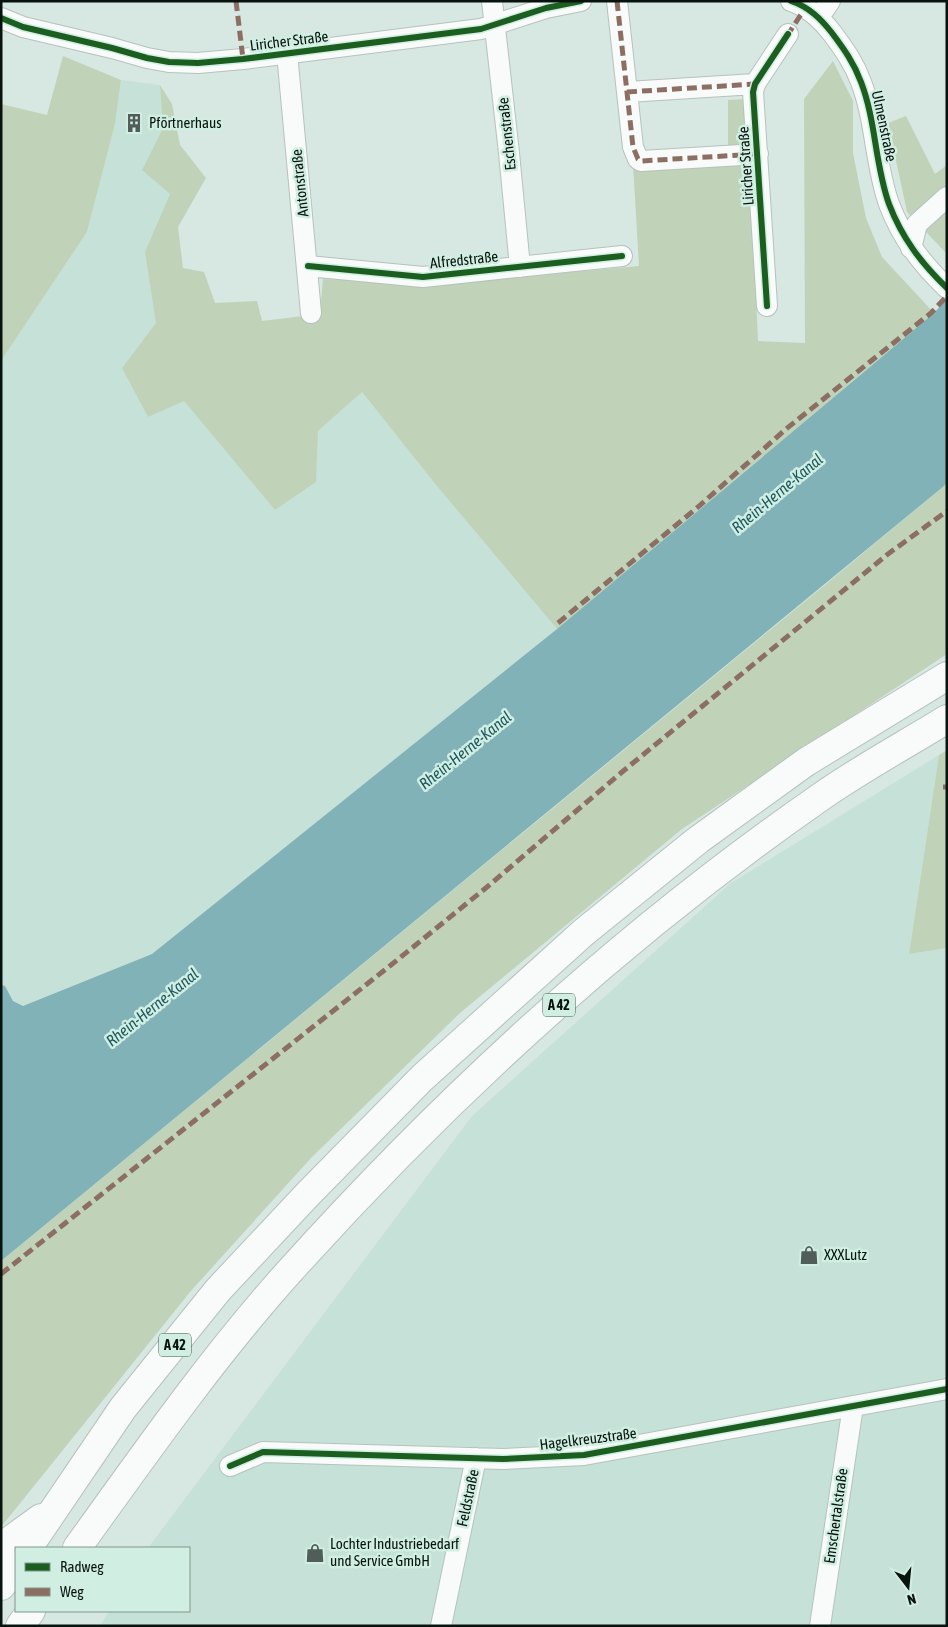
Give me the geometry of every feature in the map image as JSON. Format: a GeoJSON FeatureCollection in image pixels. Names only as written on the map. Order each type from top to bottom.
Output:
{"type":"FeatureCollection","features":[{"type":"Feature","properties":{"kind":"highway","name":"A 42"},"geometry":{"type":"LineString","coordinates":[[29,1547],[124,1408],[218,1290],[308,1194],[422,1078],[584,932],[698,840],[806,762],[947,676]]}},
{"type":"Feature","properties":{"kind":"highway","name":"A 42"},"geometry":{"type":"LineString","coordinates":[[78,1547],[143,1457],[224,1351],[287,1274],[457,1096],[604,966],[720,870],[825,794],[947,719]]}},
{"type":"Feature","properties":{"kind":"highway"},"geometry":{"type":"LineString","coordinates":[[1,1547],[56,1507]]}},
{"type":"Feature","properties":{"kind":"highway"},"geometry":{"type":"LineString","coordinates":[[1,1586],[15,1566]]}},
{"type":"Feature","properties":{"kind":"highway"},"geometry":{"type":"LineString","coordinates":[[20,1626],[30,1612]]}},
{"type":"Feature","properties":{"kind":"highway"},"geometry":{"type":"LineString","coordinates":[[40,1626],[49,1612]]}},
{"type":"Feature","properties":{"kind":"street","name":"Eschenstraße"},"geometry":{"type":"LineString","coordinates":[[492,1],[520,267]]}},
{"type":"Feature","properties":{"kind":"street","name":"Liricher Straße"},"geometry":{"type":"LineString","coordinates":[[1,18],[23,27],[146,58],[169,62],[198,63],[464,32],[481,29],[546,8],[581,1]]}},
{"type":"Feature","properties":{"kind":"street","name":"Liricher Straße"},"geometry":{"type":"LineString","coordinates":[[618,1],[633,147],[636,156],[641,160],[758,154]]}},
{"type":"Feature","properties":{"kind":"street"},"geometry":{"type":"LineString","coordinates":[[791,1],[824,9]]}},
{"type":"Feature","properties":{"kind":"street","name":"Ulmenstraße"},"geometry":{"type":"LineString","coordinates":[[824,9],[862,84],[884,190],[897,224],[910,248],[947,288]]}},
{"type":"Feature","properties":{"kind":"street"},"geometry":{"type":"LineString","coordinates":[[627,92],[755,84],[788,34]]}},
{"type":"Feature","properties":{"kind":"street","name":"Antonstraße"},"geometry":{"type":"LineString","coordinates":[[287,53],[311,313]]}},
{"type":"Feature","properties":{"kind":"street","name":"Liricher Straße"},"geometry":{"type":"LineString","coordinates":[[755,84],[767,306]]}},
{"type":"Feature","properties":{"kind":"street"},"geometry":{"type":"LineString","coordinates":[[910,248],[917,224],[947,197]]}},
{"type":"Feature","properties":{"kind":"street","name":"Alfredstraße"},"geometry":{"type":"LineString","coordinates":[[308,266],[423,277],[622,256]]}},
{"type":"Feature","properties":{"kind":"street","name":"Hagelkreuzstraße"},"geometry":{"type":"LineString","coordinates":[[230,1466],[263,1452],[476,1458],[556,1458],[601,1453],[947,1389]]}},
{"type":"Feature","properties":{"kind":"street","name":"Emschertalstraße"},"geometry":{"type":"LineString","coordinates":[[820,1626],[853,1406]]}},
{"type":"Feature","properties":{"kind":"street","name":"Feldstraße"},"geometry":{"type":"LineString","coordinates":[[441,1626],[476,1458]]}},
{"type":"Feature","properties":{"kind":"shaded area"},"geometry":{"type":"Polygon","coordinates":[[[63,56],[121,80],[115,124],[87,232],[1,361],[1,104],[47,115],[63,56]]]}},
{"type":"Feature","properties":{"kind":"shaded area"},"geometry":{"type":"Polygon","coordinates":[[[833,61],[853,101],[853,153],[866,218],[882,257],[934,313],[557,629],[436,485],[362,392],[318,431],[316,482],[275,510],[184,401],[148,417],[122,368],[156,323],[145,252],[170,194],[142,170],[163,128],[160,85],[172,104],[180,145],[206,178],[178,227],[183,268],[204,272],[215,303],[257,301],[262,321],[320,314],[323,279],[439,284],[639,266],[633,164],[728,156],[728,100],[749,99],[758,341],[805,343],[804,99],[833,61]]]}},
{"type":"Feature","properties":{"kind":"shaded area"},"geometry":{"type":"Polygon","coordinates":[[[121,80],[160,85],[164,128],[143,170],[187,194],[166,270],[318,431],[362,392],[436,485],[557,629],[152,954],[23,1006],[13,1001],[5,986],[1,985],[1,361],[87,232],[115,124],[121,80]]]}},
{"type":"Feature","properties":{"kind":"shaded area"},"geometry":{"type":"Polygon","coordinates":[[[906,116],[935,174],[947,165],[947,254],[907,212],[888,123],[906,116]]]}},
{"type":"Feature","properties":{"kind":"shaded area"},"geometry":{"type":"Polygon","coordinates":[[[947,482],[947,654],[682,829],[460,1013],[311,1158],[190,1292],[1,1527],[1,1261],[820,589],[947,482]]]}},
{"type":"Feature","properties":{"kind":"shaded area"},"geometry":{"type":"Polygon","coordinates":[[[947,750],[947,948],[909,954],[939,755],[947,750]]]}},
{"type":"Feature","properties":{"kind":"shaded area"},"geometry":{"type":"Polygon","coordinates":[[[939,755],[909,954],[947,948],[947,1626],[100,1626],[108,1612],[190,1612],[190,1547],[149,1547],[472,1116],[731,883],[939,755]]]}},
{"type":"Feature","properties":{"kind":"water","name":"Rhein-Herne-Kanal"},"geometry":{"type":"Polygon","coordinates":[[[947,299],[947,482],[944,486],[1,1261],[1,985],[5,986],[13,1001],[23,1006],[152,954],[557,629],[934,313],[947,299]]]}},
{"type":"Feature","properties":{"kind":"marked path"},"geometry":{"type":"LineString","coordinates":[[236,1],[243,59]]}},
{"type":"Feature","properties":{"kind":"marked path"},"geometry":{"type":"LineString","coordinates":[[617,1],[633,147],[638,159],[641,161],[758,154]]}},
{"type":"Feature","properties":{"kind":"marked path"},"geometry":{"type":"LineString","coordinates":[[787,36],[806,9]]}},
{"type":"Feature","properties":{"kind":"marked path"},"geometry":{"type":"LineString","coordinates":[[627,92],[755,84]]}},
{"type":"Feature","properties":{"kind":"marked path"},"geometry":{"type":"LineString","coordinates":[[558,623],[698,507],[786,429],[931,313],[947,296]]}},
{"type":"Feature","properties":{"kind":"marked path"},"geometry":{"type":"LineString","coordinates":[[1,1274],[391,965],[487,887],[622,772],[888,554],[947,511]]}},
{"type":"Feature","properties":{"kind":"cycle path"},"geometry":{"type":"LineString","coordinates":[[1,18],[23,27],[147,58],[169,62],[198,63],[481,29],[546,8],[581,1]]}},
{"type":"Feature","properties":{"kind":"cycle path"},"geometry":{"type":"LineString","coordinates":[[791,1],[809,10],[819,18],[852,62],[866,97],[884,189],[894,216],[913,249],[947,288]]}},
{"type":"Feature","properties":{"kind":"cycle path"},"geometry":{"type":"LineString","coordinates":[[767,306],[753,92],[755,84],[788,34]]}},
{"type":"Feature","properties":{"kind":"cycle path"},"geometry":{"type":"LineString","coordinates":[[308,266],[423,277],[622,256]]}},
{"type":"Feature","properties":{"kind":"cycle path"},"geometry":{"type":"LineString","coordinates":[[230,1466],[263,1452],[503,1459],[584,1455],[947,1389]]}},
{"type":"Feature","properties":{"kind":"place","name":"Pförtnerhaus"},"geometry":{"type":"Point","coordinates":[134,123]}},
{"type":"Feature","properties":{"kind":"place","name":"XXXLutz"},"geometry":{"type":"Point","coordinates":[809,1255]}},
{"type":"Feature","properties":{"kind":"place","name":"Lochter Industriebedarf und Service GmbH"},"geometry":{"type":"Point","coordinates":[315,1553]}}]}
